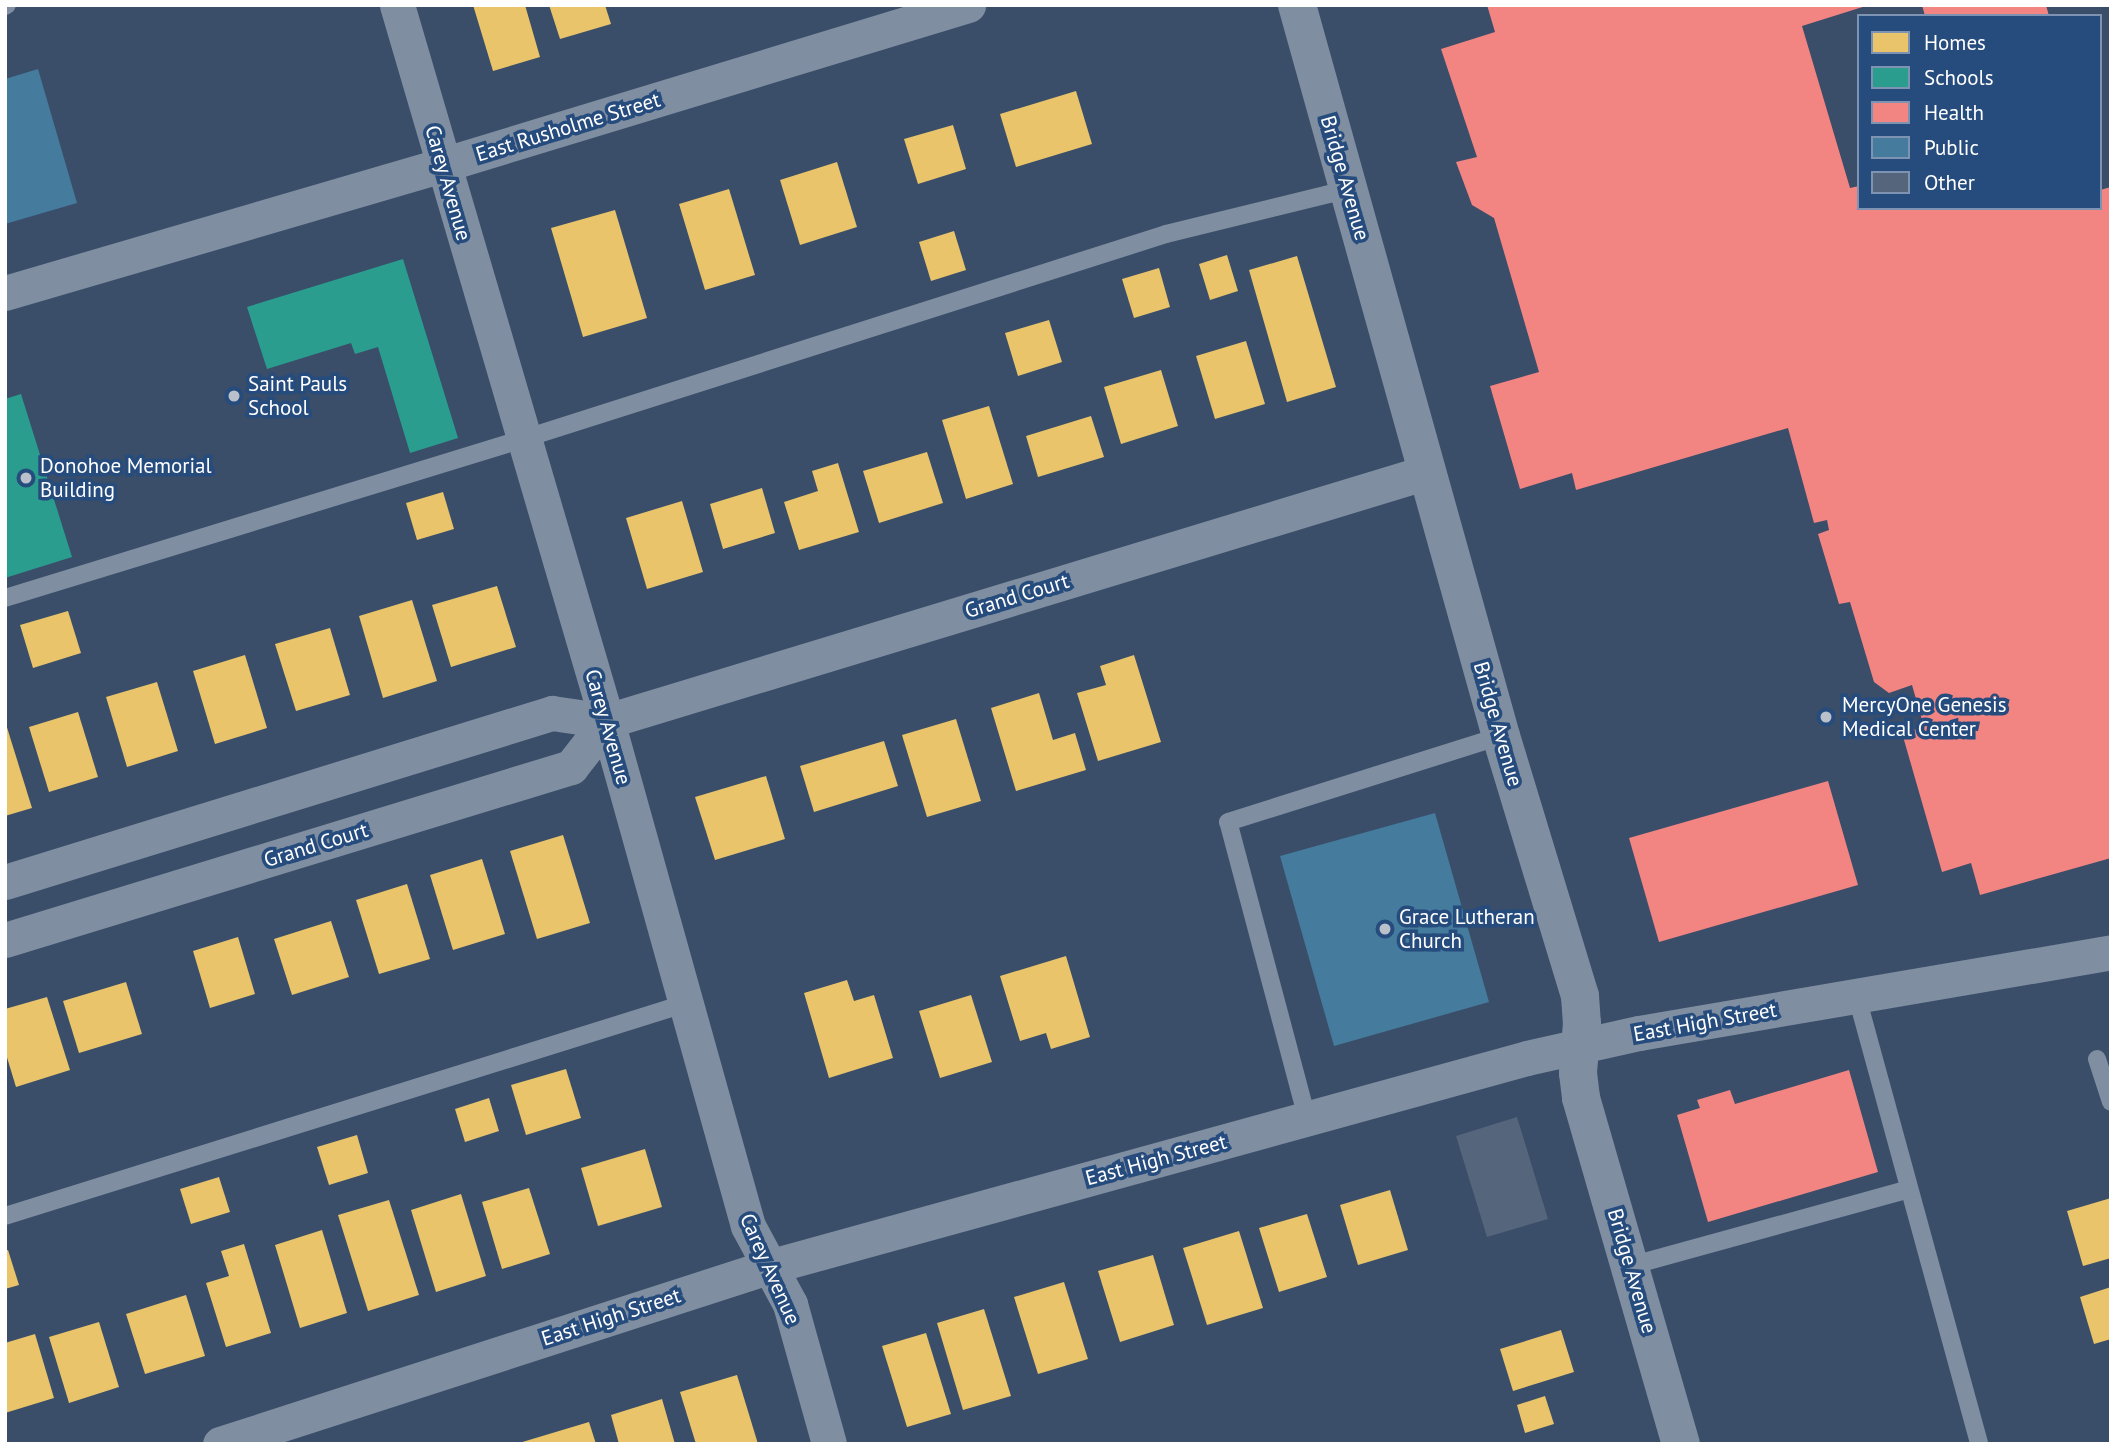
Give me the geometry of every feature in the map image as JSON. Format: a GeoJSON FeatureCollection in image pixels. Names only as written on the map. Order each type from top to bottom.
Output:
{"type":"FeatureCollection","features":[{"type":"Feature","properties":{"kind":"street","name":"Carey Avenue"},"geometry":{"type":"LineString","coordinates":[[397,5],[442,166],[607,721],[748,1226],[790,1304],[830,1444]]}},
{"type":"Feature","properties":{"kind":"street","name":"East Rusholme Street"},"geometry":{"type":"LineString","coordinates":[[5,293],[442,166],[968,5]]}},
{"type":"Feature","properties":{"kind":"street","name":"Bridge Avenue"},"geometry":{"type":"LineString","coordinates":[[1297,5],[1501,736],[1580,996],[1578,1073],[1581,1098],[1681,1444]]}},
{"type":"Feature","properties":{"kind":"street","name":"Grand Court"},"geometry":{"type":"LineString","coordinates":[[5,882],[552,713],[607,721],[1427,472]]}},
{"type":"Feature","properties":{"kind":"street","name":"Grand Court"},"geometry":{"type":"LineString","coordinates":[[5,940],[571,767],[607,721]]}},
{"type":"Feature","properties":{"kind":"street","name":"East High Street"},"geometry":{"type":"LineString","coordinates":[[220,1444],[768,1266],[1580,1045],[2111,952]]}},
{"type":"Feature","properties":{"kind":"lane"},"geometry":{"type":"LineString","coordinates":[[5,598],[523,439],[1166,234],[1349,189]]}},
{"type":"Feature","properties":{"kind":"lane"},"geometry":{"type":"LineString","coordinates":[[1307,1118],[1227,822],[1501,736]]}},
{"type":"Feature","properties":{"kind":"lane"},"geometry":{"type":"LineString","coordinates":[[1857,997],[1979,1444]]}},
{"type":"Feature","properties":{"kind":"lane"},"geometry":{"type":"LineString","coordinates":[[5,1216],[687,1003]]}},
{"type":"Feature","properties":{"kind":"lane"},"geometry":{"type":"LineString","coordinates":[[2097,1059],[2111,1102]]}},
{"type":"Feature","properties":{"kind":"lane"},"geometry":{"type":"LineString","coordinates":[[1630,1266],[1909,1189]]}},
{"type":"Feature","properties":{"kind":"building: Homes"},"geometry":{"type":"Polygon","coordinates":[[[473,5],[525,5],[540,57],[493,71],[473,5]]]}},
{"type":"Feature","properties":{"kind":"building: Homes"},"geometry":{"type":"Polygon","coordinates":[[[549,5],[605,5],[611,24],[560,39],[549,5]]]}},
{"type":"Feature","properties":{"kind":"building: Homes"},"geometry":{"type":"Polygon","coordinates":[[[1076,91],[1092,144],[1016,167],[1000,114],[1076,91]]]}},
{"type":"Feature","properties":{"kind":"building: Homes"},"geometry":{"type":"Polygon","coordinates":[[[953,125],[966,169],[918,184],[904,139],[953,125]]]}},
{"type":"Feature","properties":{"kind":"building: Homes"},"geometry":{"type":"Polygon","coordinates":[[[837,162],[857,227],[800,245],[780,180],[837,162]]]}},
{"type":"Feature","properties":{"kind":"building: Homes"},"geometry":{"type":"Polygon","coordinates":[[[729,189],[755,275],[705,290],[679,204],[729,189]]]}},
{"type":"Feature","properties":{"kind":"building: Homes"},"geometry":{"type":"Polygon","coordinates":[[[615,210],[647,318],[583,337],[551,228],[615,210]]]}},
{"type":"Feature","properties":{"kind":"building: Homes"},"geometry":{"type":"Polygon","coordinates":[[[954,231],[966,270],[931,281],[919,242],[954,231]]]}},
{"type":"Feature","properties":{"kind":"building: Homes"},"geometry":{"type":"Polygon","coordinates":[[[1227,255],[1238,291],[1210,300],[1199,264],[1227,255]]]}},
{"type":"Feature","properties":{"kind":"building: Homes"},"geometry":{"type":"Polygon","coordinates":[[[1297,256],[1336,387],[1287,402],[1249,270],[1297,256]]]}},
{"type":"Feature","properties":{"kind":"building: Homes"},"geometry":{"type":"Polygon","coordinates":[[[1159,268],[1170,307],[1134,318],[1122,279],[1159,268]]]}},
{"type":"Feature","properties":{"kind":"building: Homes"},"geometry":{"type":"Polygon","coordinates":[[[1049,320],[1062,362],[1018,376],[1005,333],[1049,320]]]}},
{"type":"Feature","properties":{"kind":"building: Homes"},"geometry":{"type":"Polygon","coordinates":[[[1246,341],[1265,404],[1215,419],[1196,356],[1246,341]]]}},
{"type":"Feature","properties":{"kind":"building: Homes"},"geometry":{"type":"Polygon","coordinates":[[[1161,370],[1178,426],[1121,444],[1104,387],[1161,370]]]}},
{"type":"Feature","properties":{"kind":"building: Homes"},"geometry":{"type":"Polygon","coordinates":[[[989,406],[1013,484],[966,499],[942,420],[989,406]]]}},
{"type":"Feature","properties":{"kind":"building: Homes"},"geometry":{"type":"Polygon","coordinates":[[[1091,416],[1104,457],[1038,477],[1026,436],[1091,416]]]}},
{"type":"Feature","properties":{"kind":"building: Homes"},"geometry":{"type":"Polygon","coordinates":[[[927,452],[943,503],[879,523],[863,471],[927,452]]]}},
{"type":"Feature","properties":{"kind":"building: Homes"},"geometry":{"type":"Polygon","coordinates":[[[838,463],[859,532],[799,550],[784,502],[818,491],[812,471],[838,463]]]}},
{"type":"Feature","properties":{"kind":"building: Homes"},"geometry":{"type":"Polygon","coordinates":[[[762,488],[775,533],[723,549],[710,504],[762,488]]]}},
{"type":"Feature","properties":{"kind":"building: Homes"},"geometry":{"type":"Polygon","coordinates":[[[443,492],[454,529],[417,540],[406,503],[443,492]]]}},
{"type":"Feature","properties":{"kind":"building: Homes"},"geometry":{"type":"Polygon","coordinates":[[[682,501],[703,572],[647,589],[626,518],[682,501]]]}},
{"type":"Feature","properties":{"kind":"building: Homes"},"geometry":{"type":"Polygon","coordinates":[[[497,586],[516,647],[451,667],[432,605],[497,586]]]}},
{"type":"Feature","properties":{"kind":"building: Homes"},"geometry":{"type":"Polygon","coordinates":[[[412,600],[437,681],[383,698],[359,616],[412,600]]]}},
{"type":"Feature","properties":{"kind":"building: Homes"},"geometry":{"type":"Polygon","coordinates":[[[68,611],[81,653],[33,668],[20,625],[68,611]]]}},
{"type":"Feature","properties":{"kind":"building: Homes"},"geometry":{"type":"Polygon","coordinates":[[[330,628],[350,695],[296,711],[275,644],[330,628]]]}},
{"type":"Feature","properties":{"kind":"building: Homes"},"geometry":{"type":"Polygon","coordinates":[[[245,655],[267,728],[215,744],[193,671],[245,655]]]}},
{"type":"Feature","properties":{"kind":"building: Homes"},"geometry":{"type":"Polygon","coordinates":[[[1134,655],[1161,742],[1098,761],[1077,693],[1106,685],[1100,666],[1134,655]]]}},
{"type":"Feature","properties":{"kind":"building: Homes"},"geometry":{"type":"Polygon","coordinates":[[[157,682],[178,751],[127,767],[106,697],[157,682]]]}},
{"type":"Feature","properties":{"kind":"building: Homes"},"geometry":{"type":"Polygon","coordinates":[[[1039,693],[1053,740],[1075,733],[1086,770],[1016,791],[991,708],[1039,693]]]}},
{"type":"Feature","properties":{"kind":"building: Homes"},"geometry":{"type":"Polygon","coordinates":[[[78,712],[98,777],[49,792],[29,727],[78,712]]]}},
{"type":"Feature","properties":{"kind":"building: Homes"},"geometry":{"type":"Polygon","coordinates":[[[956,719],[981,801],[927,817],[902,735],[956,719]]]}},
{"type":"Feature","properties":{"kind":"building: Homes"},"geometry":{"type":"Polygon","coordinates":[[[5,721],[32,808],[5,816],[5,721]]]}},
{"type":"Feature","properties":{"kind":"building: Homes"},"geometry":{"type":"Polygon","coordinates":[[[884,741],[898,786],[814,812],[800,766],[884,741]]]}},
{"type":"Feature","properties":{"kind":"building: Homes"},"geometry":{"type":"Polygon","coordinates":[[[766,776],[785,839],[715,860],[695,797],[766,776]]]}},
{"type":"Feature","properties":{"kind":"building: Homes"},"geometry":{"type":"Polygon","coordinates":[[[563,835],[590,923],[537,939],[510,851],[563,835]]]}},
{"type":"Feature","properties":{"kind":"building: Homes"},"geometry":{"type":"Polygon","coordinates":[[[482,859],[505,934],[453,950],[430,875],[482,859]]]}},
{"type":"Feature","properties":{"kind":"building: Homes"},"geometry":{"type":"Polygon","coordinates":[[[407,884],[430,959],[379,974],[356,900],[407,884]]]}},
{"type":"Feature","properties":{"kind":"building: Homes"},"geometry":{"type":"Polygon","coordinates":[[[331,921],[349,977],[292,995],[274,939],[331,921]]]}},
{"type":"Feature","properties":{"kind":"building: Homes"},"geometry":{"type":"Polygon","coordinates":[[[238,937],[255,994],[210,1008],[193,951],[238,937]]]}},
{"type":"Feature","properties":{"kind":"building: Homes"},"geometry":{"type":"Polygon","coordinates":[[[1066,956],[1090,1037],[1051,1049],[1046,1033],[1020,1041],[1000,976],[1066,956]]]}},
{"type":"Feature","properties":{"kind":"building: Homes"},"geometry":{"type":"Polygon","coordinates":[[[847,980],[854,1001],[874,995],[893,1058],[829,1078],[804,993],[847,980]]]}},
{"type":"Feature","properties":{"kind":"building: Homes"},"geometry":{"type":"Polygon","coordinates":[[[126,982],[142,1034],[79,1053],[63,1001],[126,982]]]}},
{"type":"Feature","properties":{"kind":"building: Homes"},"geometry":{"type":"Polygon","coordinates":[[[971,995],[992,1062],[940,1078],[919,1011],[971,995]]]}},
{"type":"Feature","properties":{"kind":"building: Homes"},"geometry":{"type":"Polygon","coordinates":[[[47,997],[70,1070],[16,1087],[5,1051],[5,1009],[47,997]]]}},
{"type":"Feature","properties":{"kind":"building: Homes"},"geometry":{"type":"Polygon","coordinates":[[[566,1069],[581,1118],[526,1135],[511,1085],[566,1069]]]}},
{"type":"Feature","properties":{"kind":"building: Homes"},"geometry":{"type":"Polygon","coordinates":[[[489,1098],[499,1131],[465,1142],[455,1109],[489,1098]]]}},
{"type":"Feature","properties":{"kind":"building: Homes"},"geometry":{"type":"Polygon","coordinates":[[[357,1135],[368,1173],[329,1185],[317,1147],[357,1135]]]}},
{"type":"Feature","properties":{"kind":"building: Homes"},"geometry":{"type":"Polygon","coordinates":[[[645,1149],[662,1207],[598,1226],[581,1168],[645,1149]]]}},
{"type":"Feature","properties":{"kind":"building: Homes"},"geometry":{"type":"Polygon","coordinates":[[[219,1177],[230,1212],[191,1224],[180,1189],[219,1177]]]}},
{"type":"Feature","properties":{"kind":"building: Homes"},"geometry":{"type":"Polygon","coordinates":[[[529,1188],[550,1254],[502,1269],[482,1202],[529,1188]]]}},
{"type":"Feature","properties":{"kind":"building: Homes"},"geometry":{"type":"Polygon","coordinates":[[[1390,1190],[1408,1250],[1358,1265],[1340,1205],[1390,1190]]]}},
{"type":"Feature","properties":{"kind":"building: Homes"},"geometry":{"type":"Polygon","coordinates":[[[461,1194],[486,1276],[436,1292],[411,1210],[461,1194]]]}},
{"type":"Feature","properties":{"kind":"building: Homes"},"geometry":{"type":"Polygon","coordinates":[[[2111,1198],[2111,1258],[2083,1266],[2067,1211],[2111,1198]]]}},
{"type":"Feature","properties":{"kind":"building: Homes"},"geometry":{"type":"Polygon","coordinates":[[[389,1200],[419,1295],[368,1311],[338,1215],[389,1200]]]}},
{"type":"Feature","properties":{"kind":"building: Homes"},"geometry":{"type":"Polygon","coordinates":[[[1307,1214],[1327,1277],[1279,1292],[1259,1228],[1307,1214]]]}},
{"type":"Feature","properties":{"kind":"building: Homes"},"geometry":{"type":"Polygon","coordinates":[[[322,1230],[347,1313],[300,1328],[275,1245],[322,1230]]]}},
{"type":"Feature","properties":{"kind":"building: Homes"},"geometry":{"type":"Polygon","coordinates":[[[1239,1231],[1263,1308],[1207,1325],[1183,1248],[1239,1231]]]}},
{"type":"Feature","properties":{"kind":"building: Homes"},"geometry":{"type":"Polygon","coordinates":[[[244,1244],[271,1333],[226,1347],[206,1283],[229,1276],[221,1251],[244,1244]]]}},
{"type":"Feature","properties":{"kind":"building: Homes"},"geometry":{"type":"Polygon","coordinates":[[[8,1250],[19,1285],[5,1289],[5,1251],[8,1250]]]}},
{"type":"Feature","properties":{"kind":"building: Homes"},"geometry":{"type":"Polygon","coordinates":[[[1153,1255],[1174,1325],[1120,1342],[1098,1271],[1153,1255]]]}},
{"type":"Feature","properties":{"kind":"building: Homes"},"geometry":{"type":"Polygon","coordinates":[[[1064,1282],[1088,1359],[1038,1374],[1014,1297],[1064,1282]]]}},
{"type":"Feature","properties":{"kind":"building: Homes"},"geometry":{"type":"Polygon","coordinates":[[[2111,1287],[2111,1339],[2094,1344],[2080,1297],[2111,1287]]]}},
{"type":"Feature","properties":{"kind":"building: Homes"},"geometry":{"type":"Polygon","coordinates":[[[186,1295],[205,1356],[145,1374],[126,1314],[186,1295]]]}},
{"type":"Feature","properties":{"kind":"building: Homes"},"geometry":{"type":"Polygon","coordinates":[[[984,1309],[1011,1396],[963,1410],[937,1323],[984,1309]]]}},
{"type":"Feature","properties":{"kind":"building: Homes"},"geometry":{"type":"Polygon","coordinates":[[[99,1322],[119,1387],[69,1403],[49,1337],[99,1322]]]}},
{"type":"Feature","properties":{"kind":"building: Homes"},"geometry":{"type":"Polygon","coordinates":[[[1561,1330],[1574,1372],[1513,1391],[1500,1349],[1561,1330]]]}},
{"type":"Feature","properties":{"kind":"building: Homes"},"geometry":{"type":"Polygon","coordinates":[[[926,1333],[951,1414],[907,1427],[882,1346],[926,1333]]]}},
{"type":"Feature","properties":{"kind":"building: Homes"},"geometry":{"type":"Polygon","coordinates":[[[35,1334],[54,1398],[5,1413],[5,1343],[35,1334]]]}},
{"type":"Feature","properties":{"kind":"building: Homes"},"geometry":{"type":"Polygon","coordinates":[[[737,1375],[758,1444],[696,1444],[680,1392],[737,1375]]]}},
{"type":"Feature","properties":{"kind":"building: Homes"},"geometry":{"type":"Polygon","coordinates":[[[1545,1396],[1554,1424],[1525,1433],[1517,1405],[1545,1396]]]}},
{"type":"Feature","properties":{"kind":"building: Homes"},"geometry":{"type":"Polygon","coordinates":[[[662,1399],[675,1444],[619,1444],[611,1415],[662,1399]]]}},
{"type":"Feature","properties":{"kind":"building: Homes"},"geometry":{"type":"Polygon","coordinates":[[[589,1422],[596,1444],[519,1444],[519,1443],[589,1422]]]}},
{"type":"Feature","properties":{"kind":"building: Schools"},"geometry":{"type":"Polygon","coordinates":[[[403,259],[458,438],[410,453],[378,347],[355,354],[351,343],[267,369],[247,307],[403,259]]]}},
{"type":"Feature","properties":{"kind":"building: Schools","name":"Donohoe Memorial Building"},"geometry":{"type":"Polygon","coordinates":[[[21,394],[72,557],[5,578],[5,399],[21,394]]]}},
{"type":"Feature","properties":{"kind":"building: Health"},"geometry":{"type":"Polygon","coordinates":[[[1487,5],[1869,5],[1802,26],[1850,188],[1857,186],[1857,210],[2102,210],[2102,189],[2111,187],[2111,858],[1980,895],[1971,863],[1942,872],[1902,733],[1924,727],[1912,685],[1889,693],[1874,682],[1850,602],[1839,604],[1818,534],[1829,530],[1827,520],[1814,523],[1788,428],[1576,490],[1572,473],[1520,489],[1490,386],[1539,372],[1494,218],[1472,205],[1456,162],[1477,157],[1441,49],[1495,32],[1487,5]]]}},
{"type":"Feature","properties":{"kind":"building: Health"},"geometry":{"type":"Polygon","coordinates":[[[1922,5],[2046,5],[2048,14],[1924,14],[1922,5]]]}},
{"type":"Feature","properties":{"kind":"building: Health"},"geometry":{"type":"Polygon","coordinates":[[[1828,781],[1858,885],[1659,942],[1629,838],[1828,781]]]}},
{"type":"Feature","properties":{"kind":"building: Health"},"geometry":{"type":"Polygon","coordinates":[[[1849,1070],[1878,1172],[1708,1222],[1677,1115],[1700,1108],[1697,1100],[1730,1090],[1735,1104],[1849,1070]]]}},
{"type":"Feature","properties":{"kind":"building: Public"},"geometry":{"type":"Polygon","coordinates":[[[38,69],[77,203],[5,224],[5,79],[38,69]]]}},
{"type":"Feature","properties":{"kind":"building: Public","name":"Grace Lutheran Church"},"geometry":{"type":"Polygon","coordinates":[[[1435,813],[1489,1002],[1334,1046],[1280,856],[1435,813]]]}},
{"type":"Feature","properties":{"kind":"building: Other"},"geometry":{"type":"Polygon","coordinates":[[[1517,1117],[1548,1219],[1487,1237],[1456,1136],[1517,1117]]]}},
{"type":"Feature","properties":{"kind":"place","name":"Saint Pauls School"},"geometry":{"type":"Point","coordinates":[234,396]}},
{"type":"Feature","properties":{"kind":"place","name":"Donohoe Memorial Building"},"geometry":{"type":"Point","coordinates":[26,478]}},
{"type":"Feature","properties":{"kind":"place","name":"MercyOne Genesis Medical Center"},"geometry":{"type":"Point","coordinates":[1826,717]}},
{"type":"Feature","properties":{"kind":"place","name":"Grace Lutheran Church"},"geometry":{"type":"Point","coordinates":[1385,929]}}]}
